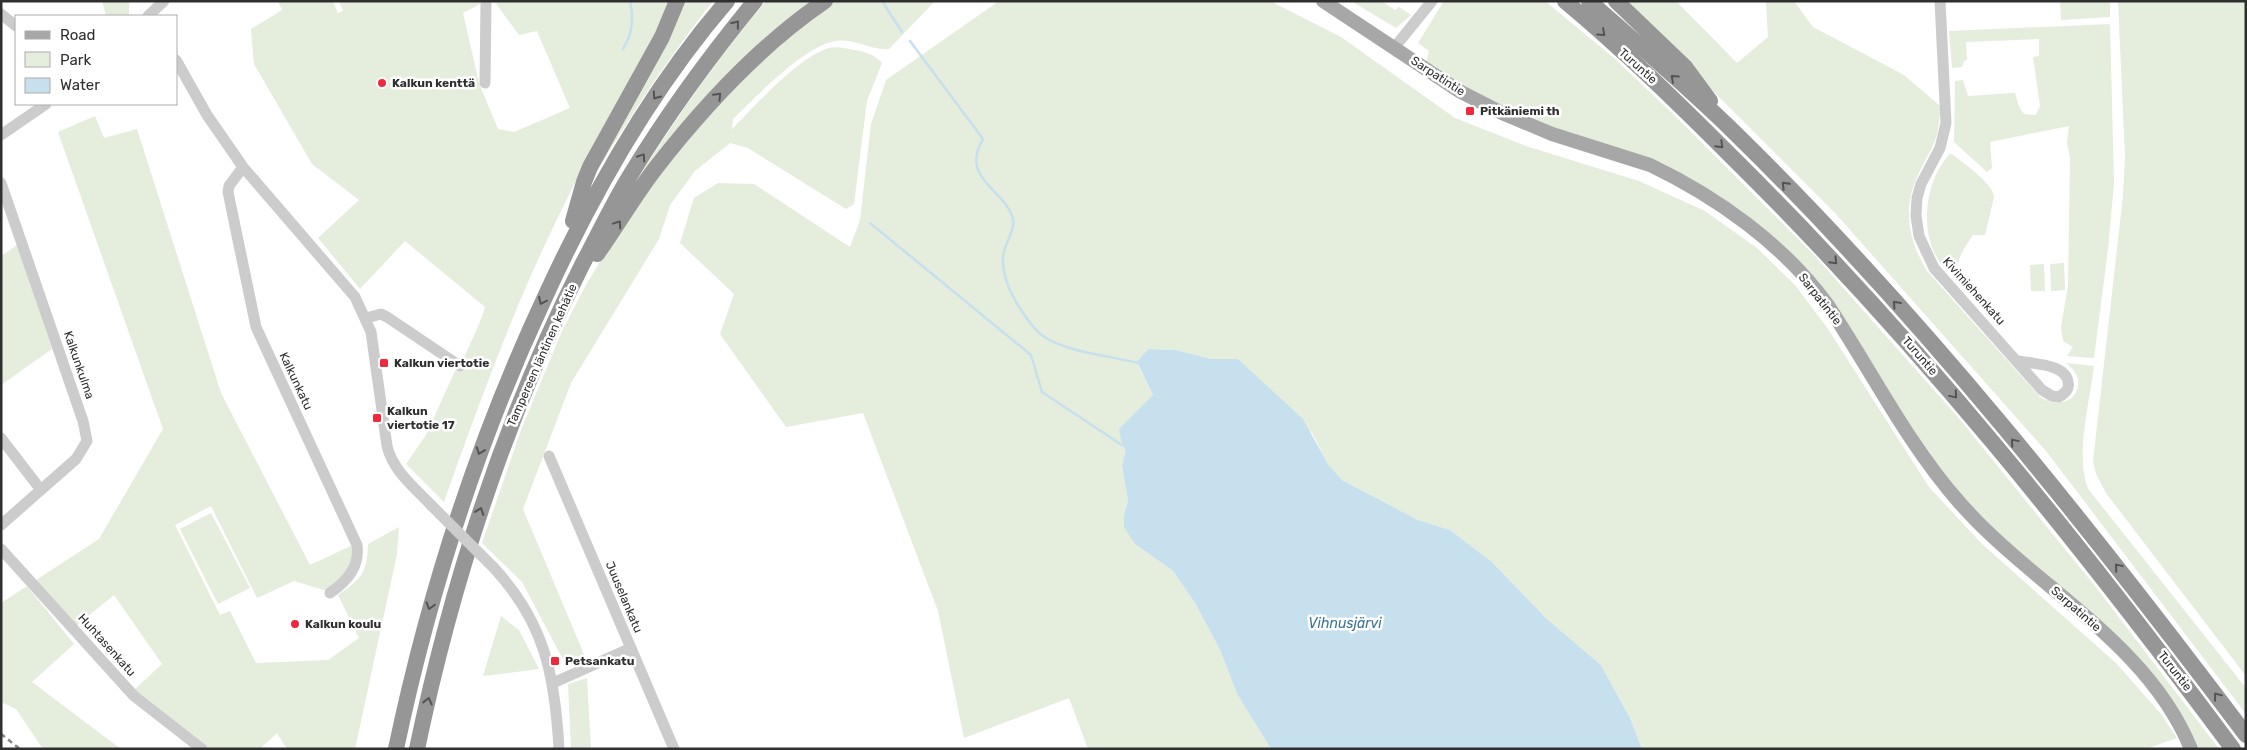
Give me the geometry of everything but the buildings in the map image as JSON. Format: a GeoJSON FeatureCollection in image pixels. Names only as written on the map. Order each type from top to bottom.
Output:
{"type":"FeatureCollection","features":[{"type":"Feature","properties":{"kind":"highway"},"geometry":{"type":"LineString","coordinates":[[563,257],[584,182],[662,37],[677,1]]}},
{"type":"Feature","properties":{"kind":"highway","name":"Tampereen läntinen kehätie"},"geometry":{"type":"LineString","coordinates":[[396,749],[426,621],[464,495],[518,356],[563,257],[613,162],[680,62],[727,1]]}},
{"type":"Feature","properties":{"kind":"highway","name":"Tampereen läntinen kehätie"},"geometry":{"type":"LineString","coordinates":[[417,749],[448,619],[478,518],[512,423],[569,292],[631,174],[699,72],[755,1]]}},
{"type":"Feature","properties":{"kind":"highway"},"geometry":{"type":"LineString","coordinates":[[569,292],[616,228],[654,171],[682,136],[748,64],[824,1]]}},
{"type":"Feature","properties":{"kind":"highway"},"geometry":{"type":"LineString","coordinates":[[1558,1],[1585,7]]}},
{"type":"Feature","properties":{"kind":"highway","name":"Turuntie"},"geometry":{"type":"LineString","coordinates":[[1565,1],[1585,7],[1736,134],[1856,260],[1928,340],[2125,576],[2246,735]]}},
{"type":"Feature","properties":{"kind":"highway"},"geometry":{"type":"LineString","coordinates":[[1616,1],[1685,67],[1736,134]]}},
{"type":"Feature","properties":{"kind":"highway","name":"Turuntie"},"geometry":{"type":"LineString","coordinates":[[1585,7],[1843,270],[1917,352],[2012,464],[2111,587],[2234,749]]}},
{"type":"Feature","properties":{"kind":"main road","name":"Sarpatintie"},"geometry":{"type":"LineString","coordinates":[[1323,1],[1459,91],[1523,123],[1650,165],[1670,174],[1732,214],[1770,243],[1821,296],[1907,432],[1958,502],[1990,534],[2127,656],[2171,711],[2191,749]]}},
{"type":"Feature","properties":{"kind":"street"},"geometry":{"type":"LineString","coordinates":[[146,1],[151,15],[164,1]]}},
{"type":"Feature","properties":{"kind":"street"},"geometry":{"type":"LineString","coordinates":[[485,83],[486,1]]}},
{"type":"Feature","properties":{"kind":"street"},"geometry":{"type":"LineString","coordinates":[[1394,48],[1432,1]]}},
{"type":"Feature","properties":{"kind":"street","name":"Kivimiehenkatu"},"geometry":{"type":"LineString","coordinates":[[1940,1],[1946,123],[1940,148],[1921,184],[1917,198],[1916,216],[1919,236],[1934,268],[2018,361]]}},
{"type":"Feature","properties":{"kind":"street"},"geometry":{"type":"LineString","coordinates":[[1,14],[15,25]]}},
{"type":"Feature","properties":{"kind":"street"},"geometry":{"type":"LineString","coordinates":[[178,64],[207,115],[243,167],[355,297],[366,318],[377,364],[388,452],[405,478],[510,586],[534,624],[549,662],[553,682],[559,749]]}},
{"type":"Feature","properties":{"kind":"street"},"geometry":{"type":"LineString","coordinates":[[1,135],[45,105]]}},
{"type":"Feature","properties":{"kind":"street","name":"Kalkunkatu"},"geometry":{"type":"LineString","coordinates":[[243,167],[228,186],[228,192],[256,327],[357,545],[357,562],[353,571],[341,585],[330,592]]}},
{"type":"Feature","properties":{"kind":"street","name":"Kalkunkulma"},"geometry":{"type":"LineString","coordinates":[[1,183],[87,434],[87,441],[76,459],[1,526]]}},
{"type":"Feature","properties":{"kind":"street"},"geometry":{"type":"LineString","coordinates":[[366,318],[380,314],[388,316],[460,366]]}},
{"type":"Feature","properties":{"kind":"street"},"geometry":{"type":"LineString","coordinates":[[1,438],[41,490]]}},
{"type":"Feature","properties":{"kind":"street","name":"Juuselankatu"},"geometry":{"type":"LineString","coordinates":[[549,456],[674,749]]}},
{"type":"Feature","properties":{"kind":"street","name":"Huhtasenkatu"},"geometry":{"type":"LineString","coordinates":[[1,549],[134,696],[202,749]]}},
{"type":"Feature","properties":{"kind":"street"},"geometry":{"type":"LineString","coordinates":[[553,682],[631,648]]}},
{"type":"Feature","properties":{"kind":"green space"},"geometry":{"type":"Polygon","coordinates":[[[102,1],[129,1],[129,15],[106,15],[102,1]]]}},
{"type":"Feature","properties":{"kind":"green space"},"geometry":{"type":"Polygon","coordinates":[[[278,1],[333,1],[338,13],[343,11],[339,1],[480,1],[480,4],[463,13],[479,83],[498,129],[514,132],[570,108],[537,31],[519,35],[494,1],[673,1],[592,150],[531,275],[500,350],[444,502],[406,464],[426,435],[455,371],[459,370],[485,307],[405,241],[360,289],[318,238],[359,200],[312,164],[254,64],[251,29],[282,10],[278,1]]]}},
{"type":"Feature","properties":{"kind":"green space"},"geometry":{"type":"Polygon","coordinates":[[[685,1],[713,1],[648,91],[589,184],[685,1]]]}},
{"type":"Feature","properties":{"kind":"green space"},"geometry":{"type":"Polygon","coordinates":[[[766,1],[816,1],[617,214],[687,104],[766,1]]]}},
{"type":"Feature","properties":{"kind":"green space"},"geometry":{"type":"Polygon","coordinates":[[[832,1],[935,1],[889,49],[876,48],[850,41],[836,41],[810,52],[796,61],[768,85],[733,119],[732,129],[777,83],[817,53],[829,48],[839,47],[862,51],[877,58],[882,63],[867,101],[854,204],[846,209],[748,148],[730,143],[695,171],[670,205],[659,239],[571,383],[523,509],[586,659],[566,665],[522,582],[482,543],[521,430],[562,331],[587,283],[632,210],[732,87],[832,1]]]}},
{"type":"Feature","properties":{"kind":"green space"},"geometry":{"type":"Polygon","coordinates":[[[999,1],[1270,1],[1341,37],[1455,118],[1526,146],[1639,181],[1705,211],[1757,248],[1795,285],[1828,329],[1929,487],[1982,544],[2116,663],[2161,714],[2177,738],[2146,749],[1642,749],[1630,718],[1601,665],[1548,620],[1492,562],[1450,530],[1418,520],[1342,480],[1328,464],[1312,433],[1238,359],[1211,359],[1176,350],[1148,349],[1137,363],[1153,395],[1126,450],[1122,465],[1128,501],[1124,515],[1135,544],[1173,571],[1195,603],[1220,650],[1237,694],[1271,749],[1088,749],[1069,698],[964,738],[938,611],[863,413],[786,427],[720,334],[734,294],[680,243],[694,198],[718,183],[754,184],[850,247],[860,220],[871,124],[886,80],[999,1]]]}},
{"type":"Feature","properties":{"kind":"green space"},"geometry":{"type":"Polygon","coordinates":[[[1351,1],[1382,1],[1395,10],[1399,7],[1411,15],[1396,28],[1351,1]]]}},
{"type":"Feature","properties":{"kind":"green space"},"geometry":{"type":"Polygon","coordinates":[[[1444,1],[1545,1],[1614,58],[1672,113],[1814,255],[1957,416],[2099,591],[2219,749],[2199,749],[2174,708],[1948,483],[1836,311],[1706,192],[1544,125],[1465,88],[1426,63],[1429,51],[1418,43],[1444,1]]]}},
{"type":"Feature","properties":{"kind":"green space"},"geometry":{"type":"Polygon","coordinates":[[[1623,1],[1676,1],[1737,63],[1768,37],[1766,1],[1794,1],[1813,27],[1904,75],[1940,106],[1938,131],[1914,185],[1909,207],[1910,230],[1921,261],[1927,271],[2040,397],[2051,402],[2061,403],[2069,400],[2075,395],[2078,388],[2078,379],[2074,371],[2066,363],[2094,366],[2083,447],[2085,478],[2089,490],[2246,688],[2246,714],[2046,451],[1835,213],[1623,1]]]}},
{"type":"Feature","properties":{"kind":"green space"},"geometry":{"type":"Polygon","coordinates":[[[2060,1],[2110,1],[2110,17],[2061,20],[2060,1]]]}},
{"type":"Feature","properties":{"kind":"green space"},"geometry":{"type":"Polygon","coordinates":[[[2118,1],[2246,1],[2246,676],[2106,493],[2096,474],[2093,461],[2123,196],[2125,156],[2118,1]]]}},
{"type":"Feature","properties":{"kind":"green space"},"geometry":{"type":"Polygon","coordinates":[[[2110,24],[2114,183],[2108,249],[2094,358],[2067,356],[2073,347],[2063,341],[2061,327],[2068,286],[2070,157],[2067,143],[2069,126],[1990,142],[1992,168],[1987,172],[1954,142],[1955,81],[1963,80],[1968,96],[2015,93],[2019,107],[2024,114],[2036,115],[2040,106],[2033,57],[2039,56],[2039,39],[1966,42],[1967,60],[1964,61],[1962,67],[1952,68],[1949,31],[2110,24]]]}},
{"type":"Feature","properties":{"kind":"green space"},"geometry":{"type":"Polygon","coordinates":[[[95,116],[104,138],[137,129],[221,393],[310,565],[353,545],[352,560],[348,572],[327,591],[294,581],[257,598],[211,506],[175,525],[220,615],[230,611],[256,663],[328,660],[359,638],[338,595],[353,584],[362,574],[366,562],[368,544],[399,527],[397,554],[355,749],[287,749],[277,733],[260,749],[209,749],[133,691],[162,664],[114,595],[76,626],[36,580],[99,539],[163,429],[58,132],[95,116]]]}},
{"type":"Feature","properties":{"kind":"green space"},"geometry":{"type":"Polygon","coordinates":[[[1950,154],[1983,180],[1989,186],[1994,197],[1985,235],[1973,235],[1964,248],[1957,267],[1958,272],[1955,276],[1942,265],[1934,251],[1929,235],[1927,217],[1933,182],[1940,167],[1950,154]]]}},
{"type":"Feature","properties":{"kind":"green space"},"geometry":{"type":"Polygon","coordinates":[[[17,245],[52,349],[1,385],[1,256],[17,245]]]}},
{"type":"Feature","properties":{"kind":"green space"},"geometry":{"type":"Polygon","coordinates":[[[2064,263],[2065,290],[2051,291],[2050,264],[2064,263]]]}},
{"type":"Feature","properties":{"kind":"green space"},"geometry":{"type":"Polygon","coordinates":[[[2044,264],[2045,291],[2031,291],[2030,265],[2044,264]]]}},
{"type":"Feature","properties":{"kind":"green space"},"geometry":{"type":"Polygon","coordinates":[[[211,513],[250,588],[218,604],[180,529],[211,513]]]}},
{"type":"Feature","properties":{"kind":"green space"},"geometry":{"type":"Polygon","coordinates":[[[27,586],[74,644],[32,682],[121,749],[43,749],[16,709],[1,702],[1,603],[27,586]]]}},
{"type":"Feature","properties":{"kind":"green space"},"geometry":{"type":"Polygon","coordinates":[[[501,616],[519,630],[539,669],[483,676],[501,616]]]}},
{"type":"Feature","properties":{"kind":"green space"},"geometry":{"type":"Polygon","coordinates":[[[587,678],[591,749],[571,749],[568,684],[587,678]]]}},
{"type":"Feature","properties":{"kind":"water","name":"Vihnusjärvi"},"geometry":{"type":"Polygon","coordinates":[[[1148,349],[1176,350],[1211,359],[1238,359],[1303,419],[1328,464],[1342,480],[1418,520],[1450,530],[1492,562],[1548,620],[1601,665],[1630,718],[1642,749],[1271,749],[1237,694],[1220,650],[1195,603],[1173,571],[1135,544],[1124,527],[1124,515],[1128,501],[1122,465],[1126,450],[1122,445],[1119,429],[1153,395],[1137,362],[1148,349]]]}},
{"type":"Feature","properties":{"kind":"waterway"},"geometry":{"type":"LineString","coordinates":[[623,49],[631,26],[630,1]]}},
{"type":"Feature","properties":{"kind":"waterway"},"geometry":{"type":"LineString","coordinates":[[882,1],[902,32]]}},
{"type":"Feature","properties":{"kind":"waterway"},"geometry":{"type":"LineString","coordinates":[[910,41],[983,139],[977,152],[976,163],[984,180],[1005,204],[1013,219],[1012,230],[1004,251],[1003,268],[1010,290],[1027,319],[1043,336],[1063,346],[1138,363]]}},
{"type":"Feature","properties":{"kind":"waterway"},"geometry":{"type":"LineString","coordinates":[[870,223],[1031,355],[1042,392],[1122,445]]}},
{"type":"Feature","properties":{"kind":"railway"},"geometry":{"type":"LineString","coordinates":[[1,734],[20,749]]}},
{"type":"Feature","properties":{"kind":"place","name":"Kalkun kenttä"},"geometry":{"type":"Point","coordinates":[382,83]}},
{"type":"Feature","properties":{"kind":"place","name":"Pitkäniemi th"},"geometry":{"type":"Point","coordinates":[1470,111]}},
{"type":"Feature","properties":{"kind":"place","name":"Kalkun viertotie"},"geometry":{"type":"Point","coordinates":[384,363]}},
{"type":"Feature","properties":{"kind":"place","name":"Kalkun viertotie 17"},"geometry":{"type":"Point","coordinates":[377,418]}},
{"type":"Feature","properties":{"kind":"place","name":"Kalkun koulu"},"geometry":{"type":"Point","coordinates":[295,624]}},
{"type":"Feature","properties":{"kind":"place","name":"Petsankatu"},"geometry":{"type":"Point","coordinates":[555,661]}}]}
